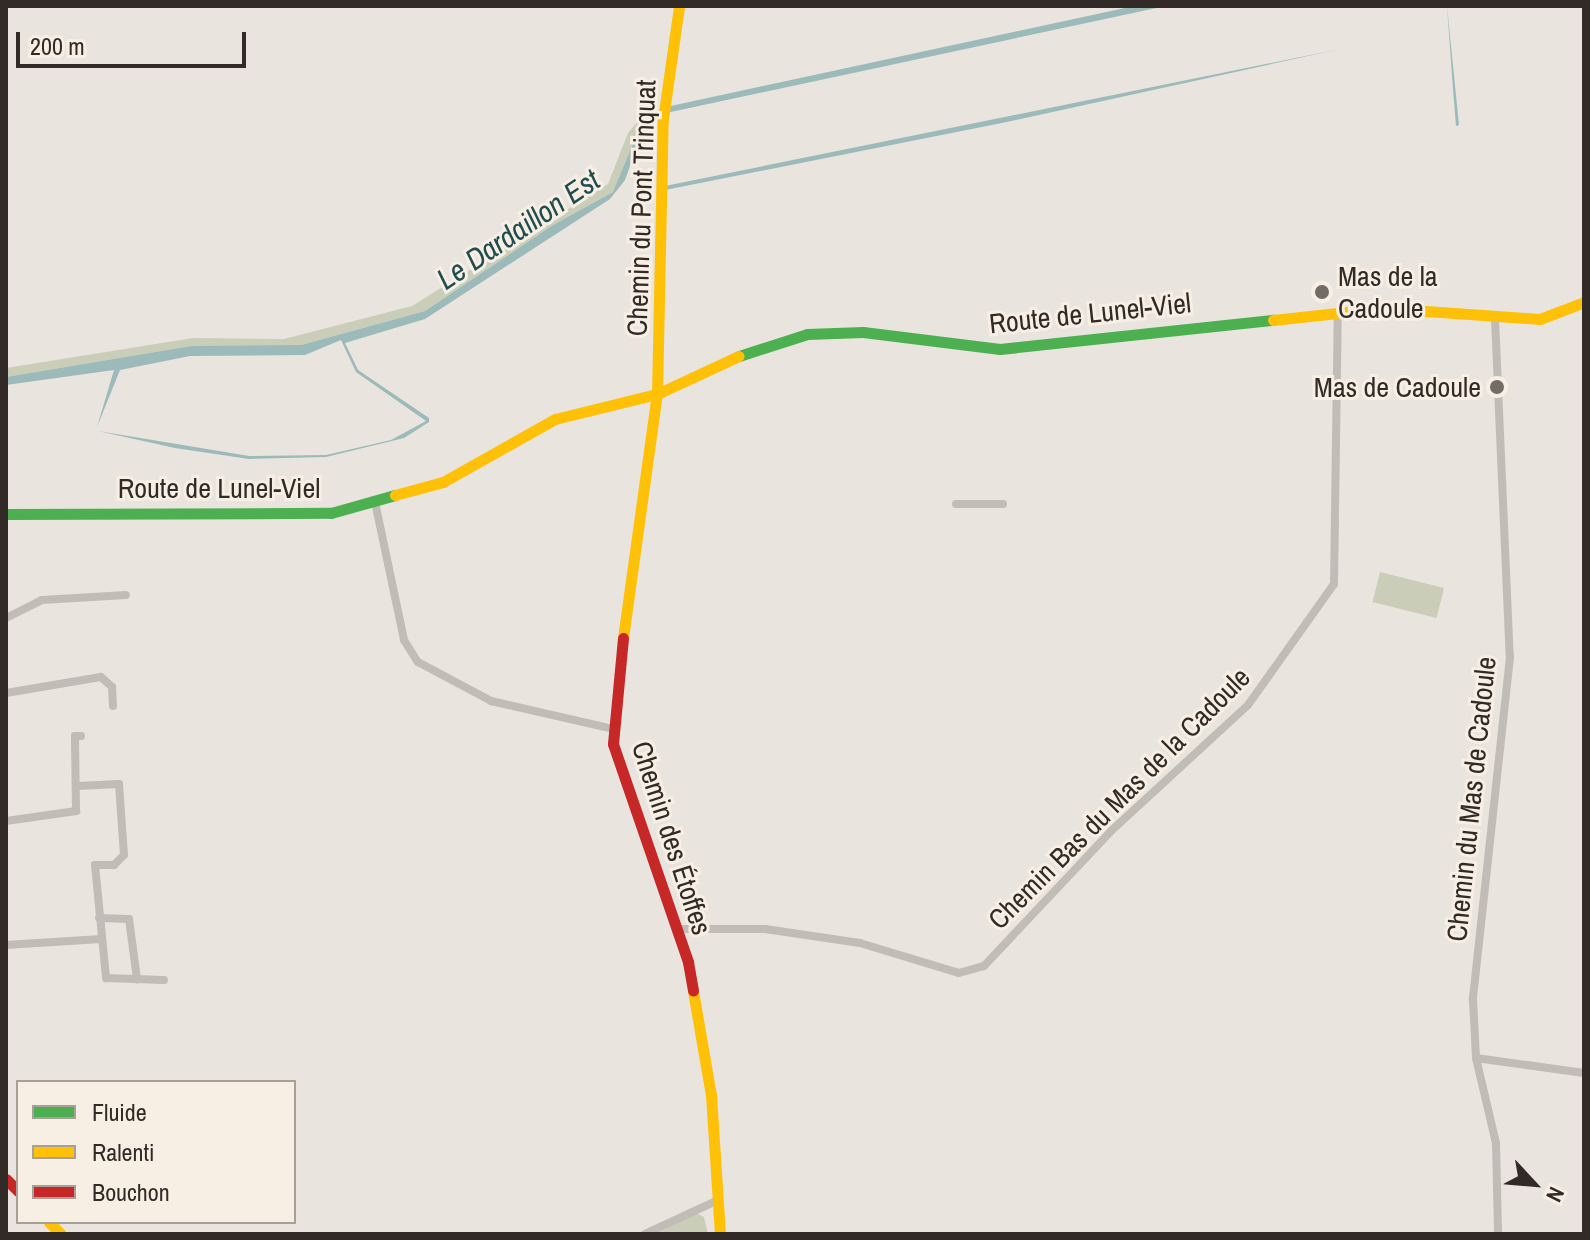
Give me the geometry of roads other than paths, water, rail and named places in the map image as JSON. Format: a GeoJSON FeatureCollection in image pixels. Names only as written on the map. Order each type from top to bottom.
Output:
{"type":"FeatureCollection","features":[{"type":"Feature","properties":{"kind":"street","name":"Chemin du Pont Trinquat"},"geometry":{"type":"LineString","coordinates":[[657,394],[664,97],[679,24],[679,6]]}},
{"type":"Feature","properties":{"kind":"street","name":"Route de Lunel-Viel"},"geometry":{"type":"LineString","coordinates":[[6,514],[291,516],[375,502],[443,482],[555,419],[657,394],[756,348],[807,334],[863,332],[1000,349],[1383,308],[1495,319],[1540,319],[1584,302]]}},
{"type":"Feature","properties":{"kind":"street","name":"Chemin Bas du Mas de la Cadoule"},"geometry":{"type":"LineString","coordinates":[[678,929],[765,929],[860,943],[959,973],[984,966],[1111,831],[1248,705],[1334,584],[1338,313]]}},
{"type":"Feature","properties":{"kind":"street","name":"Chemin du Mas de Cadoule"},"geometry":{"type":"LineString","coordinates":[[1495,319],[1510,657],[1475,972],[1476,1058],[1496,1143],[1498,1234]]}},
{"type":"Feature","properties":{"kind":"street","name":"Chemin des Étoffes"},"geometry":{"type":"LineString","coordinates":[[657,394],[613,729],[616,761],[678,929],[711,1095],[720,1234]]}},
{"type":"Feature","properties":{"kind":"street"},"geometry":{"type":"LineString","coordinates":[[375,502],[412,655],[437,676],[491,701],[613,729]]}},
{"type":"Feature","properties":{"kind":"street"},"geometry":{"type":"LineString","coordinates":[[956,504],[1003,504]]}},
{"type":"Feature","properties":{"kind":"street"},"geometry":{"type":"LineString","coordinates":[[6,618],[42,600],[126,595]]}},
{"type":"Feature","properties":{"kind":"street"},"geometry":{"type":"LineString","coordinates":[[6,693],[101,677],[112,687],[113,706]]}},
{"type":"Feature","properties":{"kind":"street"},"geometry":{"type":"LineString","coordinates":[[6,821],[72,814],[79,807],[75,736],[81,736]]}},
{"type":"Feature","properties":{"kind":"street"},"geometry":{"type":"LineString","coordinates":[[77,786],[119,784],[124,855],[114,865],[95,865],[106,978],[164,980]]}},
{"type":"Feature","properties":{"kind":"street"},"geometry":{"type":"LineString","coordinates":[[99,918],[129,919],[137,979]]}},
{"type":"Feature","properties":{"kind":"street"},"geometry":{"type":"LineString","coordinates":[[6,945],[101,939]]}},
{"type":"Feature","properties":{"kind":"street"},"geometry":{"type":"LineString","coordinates":[[1476,1058],[1584,1073]]}},
{"type":"Feature","properties":{"kind":"street"},"geometry":{"type":"LineString","coordinates":[[645,1234],[716,1201]]}},
{"type":"Feature","properties":{"kind":"water"},"geometry":{"type":"Polygon","coordinates":[[[1134,6],[1166,6],[666,113],[666,107],[1134,6]]]}},
{"type":"Feature","properties":{"kind":"water"},"geometry":{"type":"Polygon","coordinates":[[[1447,6],[1459,125],[1456,126],[1453,89],[1447,6]]]}},
{"type":"Feature","properties":{"kind":"water"},"geometry":{"type":"Polygon","coordinates":[[[1340,49],[1002,123],[665,190],[665,186],[1340,49]]]}},
{"type":"Feature","properties":{"kind":"water"},"geometry":{"type":"Polygon","coordinates":[[[656,112],[652,131],[639,141],[625,180],[610,199],[425,319],[345,343],[358,370],[429,418],[429,422],[404,438],[326,457],[249,459],[175,448],[98,431],[249,456],[326,455],[391,440],[426,421],[356,372],[341,340],[305,355],[190,356],[120,370],[97,427],[114,370],[6,385],[6,377],[191,346],[301,345],[425,311],[553,225],[613,192],[636,137],[656,112]]]}},
{"type":"Feature","properties":{"kind":"place","name":"Mas de la Cadoule"},"geometry":{"type":"Point","coordinates":[1322,292]}},
{"type":"Feature","properties":{"kind":"place","name":"Mas de Cadoule"},"geometry":{"type":"Point","coordinates":[1497,387]}},
{"type":"Feature","properties":{"kind":"water label","name":"Le Dardaillon Est"},"geometry":{"type":"Point","coordinates":[518,229]}}]}
